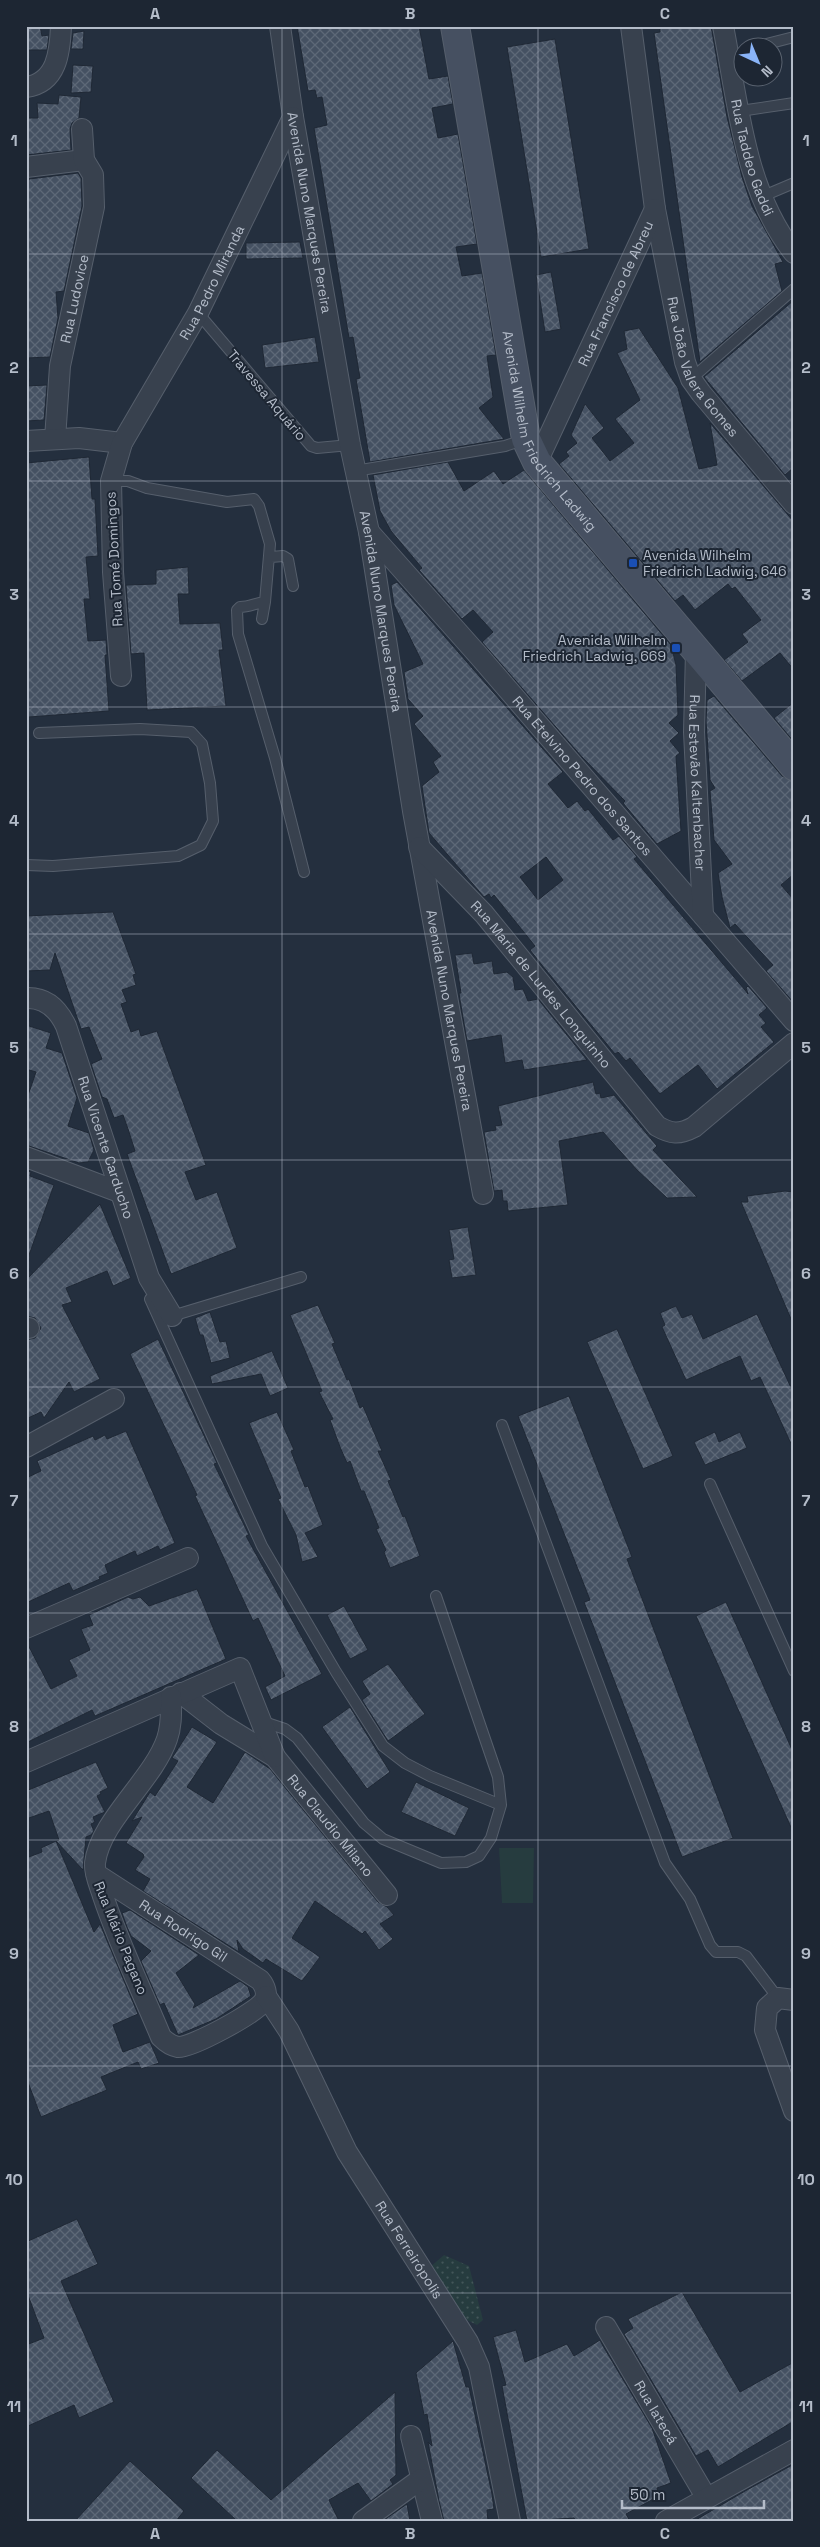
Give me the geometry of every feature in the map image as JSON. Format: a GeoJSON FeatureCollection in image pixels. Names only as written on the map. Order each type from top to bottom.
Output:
{"type":"FeatureCollection","features":[{"type":"Feature","properties":{"kind":"street"},"geometry":{"type":"LineString","coordinates":[[26,87],[46,80],[55,66],[60,50],[61,26]]}},
{"type":"Feature","properties":{"kind":"street","name":"Avenida Nuno Marques Pereira"},"geometry":{"type":"LineString","coordinates":[[280,26],[293,117],[350,445],[369,532],[419,847],[482,1194]]}},
{"type":"Feature","properties":{"kind":"street","name":"Avenida Wilhelm Friedrich Ladwig"},"geometry":{"type":"LineString","coordinates":[[454,26],[532,451],[696,651],[794,766]]}},
{"type":"Feature","properties":{"kind":"street","name":"Rua Francisco de Abreu"},"geometry":{"type":"LineString","coordinates":[[532,451],[655,210],[631,26]]}},
{"type":"Feature","properties":{"kind":"street","name":"Rua Taddeo Gaddi"},"geometry":{"type":"LineString","coordinates":[[723,26],[732,52],[740,111],[751,165],[761,197],[773,221],[794,253]]}},
{"type":"Feature","properties":{"kind":"street","name":"Rua Pedro Miranda"},"geometry":{"type":"LineString","coordinates":[[122,443],[198,313],[293,117]]}},
{"type":"Feature","properties":{"kind":"street","name":"Rua Ludovice"},"geometry":{"type":"LineString","coordinates":[[55,439],[60,366],[94,206],[94,175],[84,160],[82,129]]}},
{"type":"Feature","properties":{"kind":"street"},"geometry":{"type":"LineString","coordinates":[[26,167],[84,160]]}},
{"type":"Feature","properties":{"kind":"street","name":"Rua João Valera Gomes"},"geometry":{"type":"LineString","coordinates":[[655,210],[685,362],[691,379],[794,504]]}},
{"type":"Feature","properties":{"kind":"street"},"geometry":{"type":"LineString","coordinates":[[26,441],[98,439],[122,443]]}},
{"type":"Feature","properties":{"kind":"street","name":"Rua Tomé Domingos"},"geometry":{"type":"LineString","coordinates":[[121,676],[113,572],[111,481],[122,443]]}},
{"type":"Feature","properties":{"kind":"street","name":"Rua Etelvino Pedro dos Santos"},"geometry":{"type":"LineString","coordinates":[[369,532],[479,656],[794,1021]]}},
{"type":"Feature","properties":{"kind":"street","name":"Rua Estevão Kaltenbacher"},"geometry":{"type":"LineString","coordinates":[[696,651],[694,732],[702,915]]}},
{"type":"Feature","properties":{"kind":"street","name":"Rua Maria de Lurdes Longuinho"},"geometry":{"type":"LineString","coordinates":[[419,847],[484,914],[657,1126],[670,1134],[682,1133],[694,1127],[794,1043]]}},
{"type":"Feature","properties":{"kind":"street","name":"Rua Vicente Carducho"},"geometry":{"type":"LineString","coordinates":[[26,998],[48,1003],[58,1010],[66,1026],[149,1278],[172,1316]]}},
{"type":"Feature","properties":{"kind":"street"},"geometry":{"type":"LineString","coordinates":[[26,1157],[120,1192]]}},
{"type":"Feature","properties":{"kind":"street"},"geometry":{"type":"LineString","coordinates":[[26,1447],[114,1399]]}},
{"type":"Feature","properties":{"kind":"street"},"geometry":{"type":"LineString","coordinates":[[26,1628],[188,1558]]}},
{"type":"Feature","properties":{"kind":"street","name":"Rua Claudio Milano"},"geometry":{"type":"LineString","coordinates":[[26,1762],[240,1668],[275,1757],[387,1895]]}},
{"type":"Feature","properties":{"kind":"street","name":"Rua Claudio Milano"},"geometry":{"type":"LineString","coordinates":[[176,1695],[275,1757]]}},
{"type":"Feature","properties":{"kind":"street","name":"Rua Mário Pagano"},"geometry":{"type":"LineString","coordinates":[[176,1695],[167,1740],[152,1767],[106,1834],[95,1864],[96,1874],[124,1948],[162,2037],[168,2044],[178,2047],[192,2044],[252,2011],[261,2004],[266,1993]]}},
{"type":"Feature","properties":{"kind":"street","name":"Rua Rodrigo Gil"},"geometry":{"type":"LineString","coordinates":[[96,1874],[260,1980],[266,1993]]}},
{"type":"Feature","properties":{"kind":"street","name":"Rua Ferreirópolis"},"geometry":{"type":"LineString","coordinates":[[266,1993],[289,2031],[347,2152],[468,2342],[479,2367],[510,2521]]}},
{"type":"Feature","properties":{"kind":"street"},"geometry":{"type":"LineString","coordinates":[[780,2002],[765,2030],[794,2111]]}},
{"type":"Feature","properties":{"kind":"street","name":"Rua Iatecá"},"geometry":{"type":"LineString","coordinates":[[606,2327],[706,2497]]}},
{"type":"Feature","properties":{"kind":"street"},"geometry":{"type":"LineString","coordinates":[[410,2436],[432,2521]]}},
{"type":"Feature","properties":{"kind":"street"},"geometry":{"type":"LineString","coordinates":[[666,2521],[706,2497],[794,2450]]}},
{"type":"Feature","properties":{"kind":"street"},"geometry":{"type":"LineString","coordinates":[[363,2521],[421,2479]]}},
{"type":"Feature","properties":{"kind":"lane"},"geometry":{"type":"LineString","coordinates":[[740,111],[794,103]]}},
{"type":"Feature","properties":{"kind":"lane"},"geometry":{"type":"LineString","coordinates":[[761,197],[794,183]]}},
{"type":"Feature","properties":{"kind":"lane"},"geometry":{"type":"LineString","coordinates":[[691,379],[794,289]]}},
{"type":"Feature","properties":{"kind":"lane","name":"Travessa Aquário"},"geometry":{"type":"LineString","coordinates":[[198,313],[311,446],[317,448],[350,445]]}},
{"type":"Feature","properties":{"kind":"lane"},"geometry":{"type":"LineString","coordinates":[[355,471],[505,446],[532,451]]}},
{"type":"Feature","properties":{"kind":"lane"},"geometry":{"type":"LineString","coordinates":[[111,481],[128,481],[148,488],[227,502],[254,499],[259,506],[270,544],[262,619]]}},
{"type":"Feature","properties":{"kind":"lane"},"geometry":{"type":"LineString","coordinates":[[270,557],[283,556],[288,559],[294,586]]}},
{"type":"Feature","properties":{"kind":"lane"},"geometry":{"type":"LineString","coordinates":[[265,602],[256,603],[250,607],[240,607],[237,610],[238,634],[260,705],[304,872]]}},
{"type":"Feature","properties":{"kind":"lane"},"geometry":{"type":"LineString","coordinates":[[26,865],[52,866],[178,856],[201,845],[213,821],[210,783],[202,744],[191,732],[140,729],[39,733]]}},
{"type":"Feature","properties":{"kind":"lane"},"geometry":{"type":"LineString","coordinates":[[172,1316],[301,1277]]}},
{"type":"Feature","properties":{"kind":"lane"},"geometry":{"type":"LineString","coordinates":[[150,1299],[262,1546],[336,1672],[383,1746],[405,1763],[430,1776],[501,1805]]}},
{"type":"Feature","properties":{"kind":"lane"},"geometry":{"type":"LineString","coordinates":[[502,1425],[665,1863],[690,1899],[710,1945],[716,1952],[738,1952],[746,1956],[780,2002]]}},
{"type":"Feature","properties":{"kind":"lane"},"geometry":{"type":"LineString","coordinates":[[710,1484],[794,1671]]}},
{"type":"Feature","properties":{"kind":"lane"},"geometry":{"type":"LineString","coordinates":[[260,1721],[285,1729],[297,1738],[364,1823],[382,1839],[442,1863],[466,1862],[479,1856],[491,1838],[501,1805],[498,1777],[436,1596]]}},
{"type":"Feature","properties":{"kind":"green space"},"geometry":{"type":"Polygon","coordinates":[[[499,1848],[534,1848],[533,1903],[502,1903],[499,1848]]]}},
{"type":"Feature","properties":{"kind":"green space"},"geometry":{"type":"Polygon","coordinates":[[[444,2255],[469,2266],[483,2320],[477,2325],[459,2316],[429,2268],[444,2255]]]}},
{"type":"Feature","properties":{"kind":"building"},"geometry":{"type":"Polygon","coordinates":[[[26,26],[40,26],[42,36],[49,35],[47,50],[26,50],[26,26]]]}},
{"type":"Feature","properties":{"kind":"building"},"geometry":{"type":"Polygon","coordinates":[[[297,26],[419,26],[429,79],[448,76],[453,104],[432,108],[438,138],[458,134],[477,244],[456,247],[462,276],[482,273],[496,355],[487,356],[493,397],[479,408],[504,439],[370,462],[356,379],[360,378],[353,337],[349,338],[314,128],[327,125],[322,97],[317,98],[315,90],[308,91],[297,26]]]}},
{"type":"Feature","properties":{"kind":"building"},"geometry":{"type":"Polygon","coordinates":[[[660,26],[711,26],[727,117],[742,177],[752,206],[783,262],[775,264],[782,291],[700,362],[654,33],[660,32],[660,26]]]}},
{"type":"Feature","properties":{"kind":"building"},"geometry":{"type":"Polygon","coordinates":[[[84,31],[83,49],[71,49],[73,33],[84,31]]]}},
{"type":"Feature","properties":{"kind":"building"},"geometry":{"type":"Polygon","coordinates":[[[555,39],[589,249],[541,257],[507,47],[555,39]]]}},
{"type":"Feature","properties":{"kind":"building"},"geometry":{"type":"Polygon","coordinates":[[[73,65],[93,66],[91,92],[71,93],[73,65]]]}},
{"type":"Feature","properties":{"kind":"building"},"geometry":{"type":"Polygon","coordinates":[[[59,95],[81,97],[79,118],[72,123],[70,129],[71,150],[26,155],[26,118],[38,118],[37,103],[58,104],[59,95]]]}},
{"type":"Feature","properties":{"kind":"building"},"geometry":{"type":"Polygon","coordinates":[[[78,173],[81,178],[82,206],[64,291],[56,292],[58,318],[50,357],[26,358],[26,196],[29,179],[78,173]]]}},
{"type":"Feature","properties":{"kind":"building"},"geometry":{"type":"Polygon","coordinates":[[[300,242],[303,258],[246,259],[246,243],[300,242]]]}},
{"type":"Feature","properties":{"kind":"building"},"geometry":{"type":"Polygon","coordinates":[[[551,272],[561,329],[545,332],[536,275],[551,272]]]}},
{"type":"Feature","properties":{"kind":"building"},"geometry":{"type":"Polygon","coordinates":[[[794,300],[794,467],[785,475],[704,377],[794,300]]]}},
{"type":"Feature","properties":{"kind":"building"},"geometry":{"type":"Polygon","coordinates":[[[639,328],[678,388],[699,469],[717,465],[710,423],[794,522],[794,670],[780,653],[742,681],[724,660],[748,642],[742,634],[761,620],[735,587],[732,589],[728,584],[695,610],[683,595],[675,601],[559,464],[569,456],[566,452],[577,443],[571,435],[585,404],[604,428],[592,438],[610,461],[634,443],[615,419],[640,400],[617,353],[627,349],[624,331],[639,328]]]}},
{"type":"Feature","properties":{"kind":"building"},"geometry":{"type":"Polygon","coordinates":[[[315,337],[319,362],[265,368],[262,345],[315,337]]]}},
{"type":"Feature","properties":{"kind":"building"},"geometry":{"type":"Polygon","coordinates":[[[47,385],[44,420],[26,421],[26,386],[47,385]]]}},
{"type":"Feature","properties":{"kind":"building"},"geometry":{"type":"Polygon","coordinates":[[[89,457],[92,499],[95,499],[98,556],[86,557],[90,599],[84,599],[88,641],[106,640],[107,655],[105,655],[109,711],[29,717],[26,716],[26,463],[89,457]]]}},
{"type":"Feature","properties":{"kind":"building"},"geometry":{"type":"Polygon","coordinates":[[[448,462],[464,491],[494,471],[503,484],[524,470],[671,645],[676,665],[678,715],[669,723],[679,733],[670,741],[680,753],[676,756],[681,831],[657,844],[623,803],[625,801],[582,757],[482,642],[493,632],[473,610],[462,619],[419,570],[422,568],[391,531],[380,511],[373,475],[448,462]]]}},
{"type":"Feature","properties":{"kind":"building"},"geometry":{"type":"Polygon","coordinates":[[[188,567],[189,594],[178,594],[180,624],[220,623],[223,650],[219,650],[226,706],[147,710],[144,653],[131,654],[126,585],[156,584],[156,570],[188,567]]]}},
{"type":"Feature","properties":{"kind":"building"},"geometry":{"type":"Polygon","coordinates":[[[397,582],[563,772],[548,784],[568,808],[577,801],[585,811],[588,809],[613,840],[619,836],[637,857],[634,859],[748,994],[746,988],[748,986],[767,1008],[759,1015],[766,1023],[761,1027],[774,1042],[717,1089],[698,1065],[660,1094],[630,1058],[626,1061],[618,1052],[615,1054],[530,950],[535,946],[494,895],[491,898],[489,894],[484,897],[429,833],[422,786],[439,772],[433,762],[441,756],[414,724],[423,716],[408,699],[404,672],[423,664],[394,605],[391,585],[397,582]],[[546,857],[520,877],[538,900],[563,880],[546,857]]]}},
{"type":"Feature","properties":{"kind":"building"},"geometry":{"type":"Polygon","coordinates":[[[714,696],[782,776],[794,781],[794,874],[781,885],[794,900],[794,1003],[766,971],[773,965],[735,924],[730,928],[718,873],[732,864],[714,840],[710,791],[715,788],[710,780],[706,721],[707,700],[714,696]]]}},
{"type":"Feature","properties":{"kind":"building"},"geometry":{"type":"Polygon","coordinates":[[[794,702],[794,742],[774,718],[794,702]]]}},
{"type":"Feature","properties":{"kind":"building"},"geometry":{"type":"Polygon","coordinates":[[[113,912],[136,974],[133,975],[136,985],[122,990],[127,1002],[121,1004],[131,1032],[139,1029],[141,1036],[157,1031],[206,1165],[185,1172],[196,1200],[217,1192],[237,1248],[171,1274],[127,1154],[135,1151],[123,1115],[114,1118],[107,1099],[102,1097],[91,1064],[102,1059],[89,1027],[81,1029],[55,953],[50,970],[26,971],[26,916],[113,912]]]}},
{"type":"Feature","properties":{"kind":"building"},"geometry":{"type":"Polygon","coordinates":[[[472,953],[474,964],[492,961],[494,974],[507,972],[513,977],[515,990],[523,989],[528,1001],[538,999],[587,1060],[524,1070],[522,1060],[505,1063],[501,1035],[467,1041],[455,955],[472,953]]]}},
{"type":"Feature","properties":{"kind":"building"},"geometry":{"type":"Polygon","coordinates":[[[26,1025],[51,1033],[46,1048],[62,1053],[77,1098],[68,1126],[89,1133],[94,1150],[88,1162],[79,1163],[26,1145],[26,1101],[36,1072],[26,1069],[26,1025]]]}},
{"type":"Feature","properties":{"kind":"building"},"geometry":{"type":"Polygon","coordinates":[[[593,1082],[596,1094],[600,1093],[601,1098],[614,1095],[657,1146],[653,1150],[697,1197],[667,1198],[637,1170],[603,1132],[559,1141],[568,1205],[508,1211],[507,1201],[503,1201],[502,1190],[494,1191],[484,1132],[496,1130],[495,1126],[502,1125],[498,1106],[593,1082]]]}},
{"type":"Feature","properties":{"kind":"building"},"geometry":{"type":"Polygon","coordinates":[[[26,1170],[31,1172],[30,1176],[54,1185],[28,1258],[26,1257],[26,1170]]]}},
{"type":"Feature","properties":{"kind":"building"},"geometry":{"type":"Polygon","coordinates":[[[785,1191],[794,1192],[794,1326],[741,1202],[748,1202],[747,1196],[785,1191]]]}},
{"type":"Feature","properties":{"kind":"building"},"geometry":{"type":"Polygon","coordinates":[[[100,1204],[131,1278],[113,1286],[107,1271],[66,1288],[72,1302],[62,1305],[100,1379],[74,1392],[69,1382],[44,1418],[41,1412],[26,1419],[26,1340],[35,1338],[41,1328],[35,1318],[26,1316],[26,1280],[100,1204]]]}},
{"type":"Feature","properties":{"kind":"building"},"geometry":{"type":"Polygon","coordinates":[[[468,1227],[476,1275],[452,1278],[449,1260],[454,1259],[449,1230],[468,1227]]]}},
{"type":"Feature","properties":{"kind":"building"},"geometry":{"type":"Polygon","coordinates":[[[318,1305],[335,1343],[332,1344],[347,1380],[349,1379],[360,1408],[363,1406],[382,1451],[378,1451],[391,1480],[388,1481],[403,1517],[405,1516],[420,1556],[390,1568],[384,1552],[386,1550],[376,1529],[379,1528],[364,1491],[361,1491],[350,1461],[347,1463],[340,1447],[330,1420],[333,1419],[319,1392],[322,1391],[290,1315],[318,1305]]]}},
{"type":"Feature","properties":{"kind":"building"},"geometry":{"type":"Polygon","coordinates":[[[676,1306],[682,1318],[692,1314],[703,1339],[757,1314],[794,1394],[794,1450],[760,1377],[751,1381],[740,1356],[686,1380],[662,1327],[665,1325],[660,1313],[676,1306]]]}},
{"type":"Feature","properties":{"kind":"building"},"geometry":{"type":"Polygon","coordinates":[[[210,1312],[220,1342],[226,1341],[230,1358],[211,1363],[203,1335],[200,1335],[195,1318],[210,1312]]]}},
{"type":"Feature","properties":{"kind":"building"},"geometry":{"type":"Polygon","coordinates":[[[617,1329],[673,1456],[643,1469],[587,1342],[617,1329]]]}},
{"type":"Feature","properties":{"kind":"building"},"geometry":{"type":"Polygon","coordinates":[[[158,1339],[217,1463],[214,1464],[249,1535],[246,1536],[322,1674],[271,1700],[265,1687],[285,1676],[258,1618],[253,1621],[195,1496],[197,1495],[130,1354],[158,1339]]]}},
{"type":"Feature","properties":{"kind":"building"},"geometry":{"type":"Polygon","coordinates":[[[272,1351],[288,1388],[270,1396],[261,1374],[212,1384],[210,1376],[272,1351]]]}},
{"type":"Feature","properties":{"kind":"building"},"geometry":{"type":"Polygon","coordinates":[[[569,1396],[632,1557],[627,1559],[733,1838],[682,1857],[584,1602],[590,1600],[518,1416],[569,1396]]]}},
{"type":"Feature","properties":{"kind":"building"},"geometry":{"type":"Polygon","coordinates":[[[277,1412],[294,1450],[291,1451],[305,1487],[308,1486],[323,1525],[305,1533],[318,1557],[302,1562],[296,1535],[278,1499],[281,1498],[249,1423],[277,1412]]]}},
{"type":"Feature","properties":{"kind":"building"},"geometry":{"type":"Polygon","coordinates":[[[126,1431],[175,1543],[160,1550],[158,1546],[137,1556],[135,1551],[105,1565],[108,1573],[99,1577],[100,1579],[73,1591],[69,1583],[26,1603],[26,1478],[41,1471],[37,1461],[93,1436],[95,1440],[105,1435],[107,1439],[126,1431]]]}},
{"type":"Feature","properties":{"kind":"building"},"geometry":{"type":"Polygon","coordinates":[[[715,1432],[719,1442],[740,1432],[747,1448],[705,1465],[694,1442],[715,1432]]]}},
{"type":"Feature","properties":{"kind":"building"},"geometry":{"type":"Polygon","coordinates":[[[197,1589],[226,1659],[95,1716],[92,1710],[26,1743],[26,1641],[51,1689],[77,1676],[69,1660],[90,1650],[81,1629],[93,1625],[89,1615],[128,1597],[133,1599],[140,1597],[149,1606],[197,1589]]]}},
{"type":"Feature","properties":{"kind":"building"},"geometry":{"type":"Polygon","coordinates":[[[726,1602],[794,1754],[794,1834],[696,1616],[726,1602]]]}},
{"type":"Feature","properties":{"kind":"building"},"geometry":{"type":"Polygon","coordinates":[[[344,1606],[368,1650],[350,1659],[327,1615],[344,1606]]]}},
{"type":"Feature","properties":{"kind":"building"},"geometry":{"type":"Polygon","coordinates":[[[388,1664],[425,1714],[388,1741],[362,1700],[370,1694],[362,1681],[388,1664]]]}},
{"type":"Feature","properties":{"kind":"building"},"geometry":{"type":"Polygon","coordinates":[[[350,1707],[390,1772],[367,1789],[322,1727],[350,1707]]]}},
{"type":"Feature","properties":{"kind":"building"},"geometry":{"type":"Polygon","coordinates":[[[192,1727],[217,1742],[187,1787],[213,1803],[245,1752],[270,1769],[378,1902],[387,1907],[394,1915],[380,1924],[393,1939],[379,1950],[365,1931],[362,1934],[315,1901],[292,1938],[320,1957],[302,1981],[266,1959],[263,1963],[243,1949],[237,1940],[239,1952],[143,1891],[150,1879],[135,1870],[144,1857],[143,1854],[126,1843],[142,1817],[132,1821],[150,1792],[155,1796],[178,1761],[172,1758],[192,1727]]]}},
{"type":"Feature","properties":{"kind":"building"},"geometry":{"type":"Polygon","coordinates":[[[96,1762],[108,1788],[97,1796],[105,1812],[93,1817],[95,1822],[91,1824],[94,1831],[86,1837],[83,1870],[56,1841],[59,1840],[49,1811],[26,1819],[26,1791],[96,1762]]]}},
{"type":"Feature","properties":{"kind":"building"},"geometry":{"type":"Polygon","coordinates":[[[416,1782],[469,1808],[455,1836],[401,1812],[416,1782]]]}},
{"type":"Feature","properties":{"kind":"building"},"geometry":{"type":"Polygon","coordinates":[[[56,1841],[94,1932],[100,1924],[138,2014],[113,2025],[123,2052],[150,2042],[159,2063],[141,2069],[138,2062],[101,2077],[107,2090],[41,2117],[26,2077],[26,1858],[42,1852],[41,1848],[56,1841]]]}},
{"type":"Feature","properties":{"kind":"building"},"geometry":{"type":"Polygon","coordinates":[[[130,1910],[199,1955],[176,1973],[195,2004],[193,2008],[240,1981],[248,1987],[251,1996],[216,2019],[178,2035],[164,2003],[160,2005],[141,1961],[151,1951],[131,1936],[127,1927],[122,1913],[130,1910]]]}},
{"type":"Feature","properties":{"kind":"building"},"geometry":{"type":"Polygon","coordinates":[[[77,2219],[98,2264],[61,2281],[114,2402],[79,2418],[74,2405],[26,2427],[26,2345],[44,2338],[26,2290],[26,2242],[77,2219]]]}},
{"type":"Feature","properties":{"kind":"building"},"geometry":{"type":"Polygon","coordinates":[[[682,2292],[740,2392],[794,2362],[794,2421],[718,2467],[708,2450],[696,2456],[624,2334],[633,2328],[628,2319],[682,2292]]]}},
{"type":"Feature","properties":{"kind":"building"},"geometry":{"type":"Polygon","coordinates":[[[516,2330],[525,2362],[567,2344],[574,2356],[600,2340],[652,2428],[671,2483],[657,2488],[659,2496],[626,2514],[630,2521],[576,2521],[574,2518],[527,2521],[502,2386],[506,2385],[493,2337],[516,2330]]]}},
{"type":"Feature","properties":{"kind":"building"},"geometry":{"type":"Polygon","coordinates":[[[453,2341],[466,2387],[469,2387],[492,2494],[494,2509],[487,2510],[488,2521],[444,2521],[439,2501],[428,2442],[432,2446],[427,2414],[424,2415],[416,2373],[453,2341]]]}},
{"type":"Feature","properties":{"kind":"building"},"geometry":{"type":"Polygon","coordinates":[[[395,2392],[396,2475],[390,2480],[393,2484],[371,2501],[358,2483],[329,2500],[339,2521],[237,2521],[191,2478],[217,2450],[271,2500],[395,2392]]]}},
{"type":"Feature","properties":{"kind":"building"},"geometry":{"type":"Polygon","coordinates":[[[130,2461],[184,2511],[176,2521],[75,2521],[130,2461]]]}},
{"type":"Feature","properties":{"kind":"building"},"geometry":{"type":"Polygon","coordinates":[[[794,2464],[794,2521],[694,2521],[745,2491],[794,2464]]]}},
{"type":"Feature","properties":{"kind":"building"},"geometry":{"type":"Polygon","coordinates":[[[407,2504],[410,2521],[384,2520],[407,2504]]]}},
{"type":"Feature","properties":{"kind":"place","name":"Avenida Wilhelm Friedrich Ladwig, 646"},"geometry":{"type":"Point","coordinates":[633,563]}},
{"type":"Feature","properties":{"kind":"place","name":"Avenida Wilhelm Friedrich Ladwig, 669"},"geometry":{"type":"Point","coordinates":[676,648]}}]}
